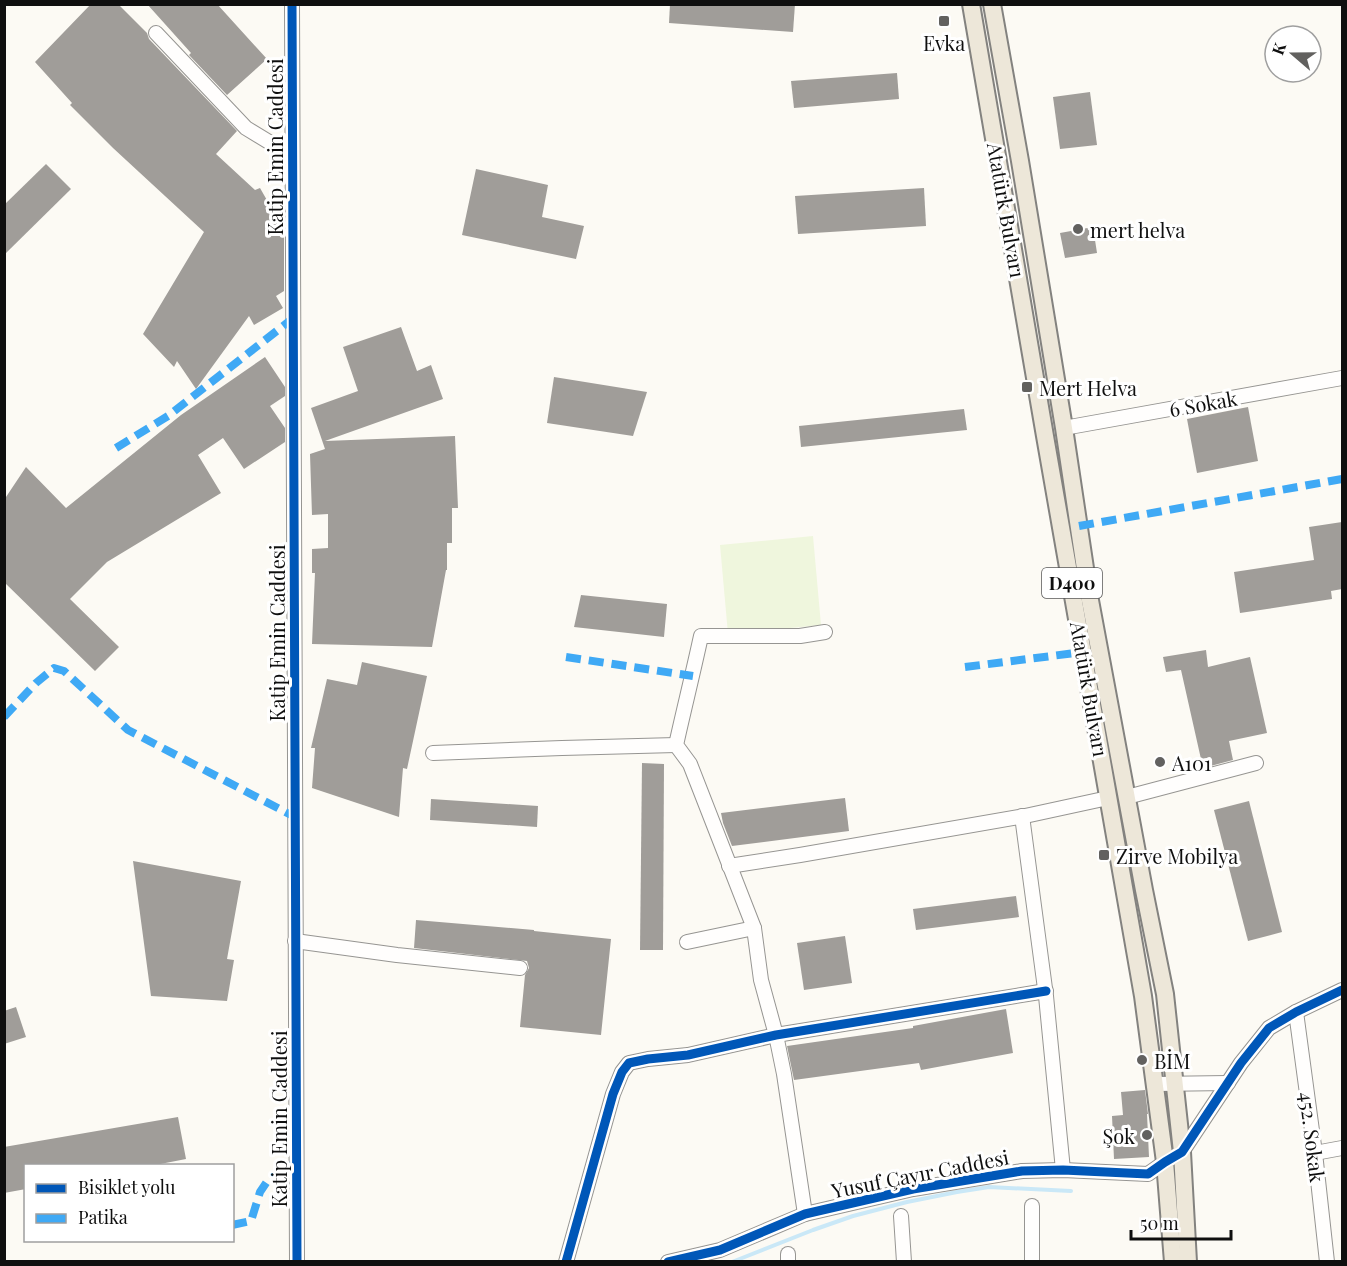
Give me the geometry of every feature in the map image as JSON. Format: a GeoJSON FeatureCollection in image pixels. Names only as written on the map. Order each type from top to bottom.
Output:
{"type":"FeatureCollection","features":[{"type":"Feature","properties":{"kind":"main road","name":"Atatürk Bulvarı"},"geometry":{"type":"LineString","coordinates":[[971,4],[1143,996],[1165,1162]]}},
{"type":"Feature","properties":{"kind":"main road","name":"Atatürk Bulvarı"},"geometry":{"type":"LineString","coordinates":[[992,4],[1064,428],[1089,595],[1165,994],[1182,1152]]}},
{"type":"Feature","properties":{"kind":"main road","name":"D400"},"geometry":{"type":"LineString","coordinates":[[1182,1152],[1188,1262]]}},
{"type":"Feature","properties":{"kind":"main road","name":"D400"},"geometry":{"type":"LineString","coordinates":[[1165,1162],[1173,1262]]}},
{"type":"Feature","properties":{"kind":"street","name":"Katip Emin Caddesi"},"geometry":{"type":"LineString","coordinates":[[292,4],[297,1262]]}},
{"type":"Feature","properties":{"kind":"street"},"geometry":{"type":"LineString","coordinates":[[156,33],[246,128],[292,156]]}},
{"type":"Feature","properties":{"kind":"street","name":"6 Sokak"},"geometry":{"type":"LineString","coordinates":[[1064,428],[1342,378]]}},
{"type":"Feature","properties":{"kind":"street"},"geometry":{"type":"LineString","coordinates":[[675,745],[701,636],[800,636],[825,632]]}},
{"type":"Feature","properties":{"kind":"street"},"geometry":{"type":"LineString","coordinates":[[433,753],[675,745]]}},
{"type":"Feature","properties":{"kind":"street"},"geometry":{"type":"LineString","coordinates":[[675,745],[690,764],[754,928],[761,980],[784,1074],[805,1214]]}},
{"type":"Feature","properties":{"kind":"street"},"geometry":{"type":"LineString","coordinates":[[1127,797],[1256,763]]}},
{"type":"Feature","properties":{"kind":"street"},"geometry":{"type":"LineString","coordinates":[[729,866],[1022,816],[1108,798]]}},
{"type":"Feature","properties":{"kind":"street"},"geometry":{"type":"LineString","coordinates":[[1022,816],[1046,991],[1063,1170]]}},
{"type":"Feature","properties":{"kind":"street"},"geometry":{"type":"LineString","coordinates":[[687,942],[754,928]]}},
{"type":"Feature","properties":{"kind":"street"},"geometry":{"type":"LineString","coordinates":[[295,941],[520,968]]}},
{"type":"Feature","properties":{"kind":"street"},"geometry":{"type":"LineString","coordinates":[[1182,1152],[1241,1063],[1269,1028],[1342,990]]}},
{"type":"Feature","properties":{"kind":"street"},"geometry":{"type":"LineString","coordinates":[[567,1262],[613,1094],[622,1072],[629,1063],[688,1055],[776,1035],[1046,991]]}},
{"type":"Feature","properties":{"kind":"street","name":"452. Sokak"},"geometry":{"type":"LineString","coordinates":[[1296,1012],[1328,1262]]}},
{"type":"Feature","properties":{"kind":"street"},"geometry":{"type":"LineString","coordinates":[[1155,1084],[1228,1083]]}},
{"type":"Feature","properties":{"kind":"street"},"geometry":{"type":"LineString","coordinates":[[1315,1153],[1342,1148]]}},
{"type":"Feature","properties":{"kind":"street","name":"Yusuf Çayır Caddesi"},"geometry":{"type":"LineString","coordinates":[[668,1262],[720,1250],[805,1214],[913,1189],[1022,1172],[1063,1170],[1148,1174],[1182,1152]]}},
{"type":"Feature","properties":{"kind":"street"},"geometry":{"type":"LineString","coordinates":[[1032,1206],[1032,1262]]}},
{"type":"Feature","properties":{"kind":"street"},"geometry":{"type":"LineString","coordinates":[[901,1216],[904,1262]]}},
{"type":"Feature","properties":{"kind":"green space"},"geometry":{"type":"Polygon","coordinates":[[[813,536],[821,625],[728,634],[720,545],[813,536]]]}},
{"type":"Feature","properties":{"kind":"building"},"geometry":{"type":"Polygon","coordinates":[[[91,4],[118,4],[237,131],[216,154],[255,190],[260,188],[284,230],[284,291],[276,296],[283,308],[254,325],[249,316],[196,389],[177,361],[174,367],[143,334],[204,232],[70,105],[72,103],[35,62],[91,4]]]}},
{"type":"Feature","properties":{"kind":"building"},"geometry":{"type":"Polygon","coordinates":[[[147,4],[217,4],[267,59],[227,95],[189,55],[191,53],[147,4]]]}},
{"type":"Feature","properties":{"kind":"building"},"geometry":{"type":"Polygon","coordinates":[[[670,4],[795,4],[793,32],[669,23],[670,4]]]}},
{"type":"Feature","properties":{"kind":"building"},"geometry":{"type":"Polygon","coordinates":[[[897,73],[899,99],[794,108],[791,81],[897,73]]]}},
{"type":"Feature","properties":{"kind":"building"},"geometry":{"type":"Polygon","coordinates":[[[1090,92],[1097,145],[1060,149],[1053,97],[1090,92]]]}},
{"type":"Feature","properties":{"kind":"building"},"geometry":{"type":"Polygon","coordinates":[[[46,164],[71,189],[4,255],[4,205],[46,164]]]}},
{"type":"Feature","properties":{"kind":"building"},"geometry":{"type":"Polygon","coordinates":[[[476,169],[548,185],[542,217],[584,226],[576,259],[462,235],[476,169]]]}},
{"type":"Feature","properties":{"kind":"building"},"geometry":{"type":"Polygon","coordinates":[[[924,188],[926,226],[798,234],[795,196],[924,188]]]}},
{"type":"Feature","properties":{"kind":"building"},"geometry":{"type":"Polygon","coordinates":[[[1093,227],[1097,253],[1065,258],[1060,233],[1093,227]]]}},
{"type":"Feature","properties":{"kind":"building"},"geometry":{"type":"Polygon","coordinates":[[[401,327],[417,371],[431,365],[443,399],[325,441],[455,436],[458,508],[452,508],[452,543],[447,543],[447,570],[432,647],[312,644],[315,573],[312,573],[312,549],[328,548],[328,514],[312,515],[310,454],[325,449],[311,408],[358,391],[343,347],[401,327]]]}},
{"type":"Feature","properties":{"kind":"building"},"geometry":{"type":"Polygon","coordinates":[[[265,357],[285,387],[285,396],[270,406],[285,428],[285,442],[244,469],[223,438],[198,455],[221,493],[107,562],[70,599],[119,647],[95,671],[4,582],[4,500],[26,467],[66,508],[181,415],[265,357]]]}},
{"type":"Feature","properties":{"kind":"building"},"geometry":{"type":"Polygon","coordinates":[[[554,377],[647,392],[633,436],[547,423],[554,377]]]}},
{"type":"Feature","properties":{"kind":"building"},"geometry":{"type":"Polygon","coordinates":[[[1248,407],[1258,461],[1197,473],[1187,419],[1248,407]]]}},
{"type":"Feature","properties":{"kind":"building"},"geometry":{"type":"Polygon","coordinates":[[[964,409],[967,430],[801,447],[799,426],[964,409]]]}},
{"type":"Feature","properties":{"kind":"building"},"geometry":{"type":"Polygon","coordinates":[[[1342,522],[1342,589],[1331,591],[1332,599],[1240,613],[1234,572],[1314,560],[1309,527],[1342,522]]]}},
{"type":"Feature","properties":{"kind":"building"},"geometry":{"type":"Polygon","coordinates":[[[581,595],[667,604],[664,637],[574,627],[581,595]]]}},
{"type":"Feature","properties":{"kind":"building"},"geometry":{"type":"Polygon","coordinates":[[[1206,650],[1208,667],[1250,657],[1267,733],[1229,741],[1233,760],[1203,768],[1181,670],[1166,672],[1163,657],[1206,650]]]}},
{"type":"Feature","properties":{"kind":"building"},"geometry":{"type":"Polygon","coordinates":[[[362,662],[427,676],[407,769],[403,768],[399,817],[312,788],[315,748],[311,748],[327,679],[357,685],[362,662]]]}},
{"type":"Feature","properties":{"kind":"building"},"geometry":{"type":"Polygon","coordinates":[[[642,763],[664,764],[663,950],[640,950],[642,763]]]}},
{"type":"Feature","properties":{"kind":"building"},"geometry":{"type":"Polygon","coordinates":[[[845,798],[849,831],[732,846],[721,813],[845,798]]]}},
{"type":"Feature","properties":{"kind":"building"},"geometry":{"type":"Polygon","coordinates":[[[431,799],[538,806],[537,827],[430,820],[431,799]]]}},
{"type":"Feature","properties":{"kind":"building"},"geometry":{"type":"Polygon","coordinates":[[[1249,801],[1282,932],[1248,941],[1214,810],[1249,801]]]}},
{"type":"Feature","properties":{"kind":"building"},"geometry":{"type":"Polygon","coordinates":[[[133,861],[241,881],[227,959],[234,960],[227,1001],[151,996],[133,861]]]}},
{"type":"Feature","properties":{"kind":"building"},"geometry":{"type":"Polygon","coordinates":[[[1016,896],[1019,917],[916,930],[913,909],[1016,896]]]}},
{"type":"Feature","properties":{"kind":"building"},"geometry":{"type":"Polygon","coordinates":[[[416,920],[611,939],[601,1035],[520,1027],[525,975],[529,968],[527,961],[414,948],[416,920]]]}},
{"type":"Feature","properties":{"kind":"building"},"geometry":{"type":"Polygon","coordinates":[[[845,936],[852,983],[804,990],[797,943],[845,936]]]}},
{"type":"Feature","properties":{"kind":"building"},"geometry":{"type":"Polygon","coordinates":[[[16,1007],[26,1037],[4,1044],[4,1011],[16,1007]]]}},
{"type":"Feature","properties":{"kind":"building"},"geometry":{"type":"Polygon","coordinates":[[[1006,1009],[1013,1053],[921,1070],[919,1063],[794,1080],[787,1046],[913,1028],[913,1026],[1006,1009]]]}},
{"type":"Feature","properties":{"kind":"building"},"geometry":{"type":"Polygon","coordinates":[[[1145,1090],[1149,1157],[1114,1159],[1112,1116],[1123,1115],[1121,1092],[1145,1090]]]}},
{"type":"Feature","properties":{"kind":"building"},"geometry":{"type":"Polygon","coordinates":[[[178,1117],[186,1159],[160,1164],[24,1164],[24,1189],[4,1193],[4,1147],[178,1117]]]}},
{"type":"Feature","properties":{"kind":"waterway"},"geometry":{"type":"LineString","coordinates":[[732,1262],[853,1216],[907,1202],[989,1187],[1071,1191]]}},
{"type":"Feature","properties":{"kind":"marked path"},"geometry":{"type":"LineString","coordinates":[[116,448],[168,416],[292,319]]}},
{"type":"Feature","properties":{"kind":"marked path"},"geometry":{"type":"LineString","coordinates":[[1079,526],[1342,479]]}},
{"type":"Feature","properties":{"kind":"marked path"},"geometry":{"type":"LineString","coordinates":[[965,667],[1083,652]]}},
{"type":"Feature","properties":{"kind":"marked path"},"geometry":{"type":"LineString","coordinates":[[566,657],[693,676]]}},
{"type":"Feature","properties":{"kind":"marked path"},"geometry":{"type":"LineString","coordinates":[[4,717],[36,683],[54,668],[64,671],[128,730],[295,817]]}},
{"type":"Feature","properties":{"kind":"marked path"},"geometry":{"type":"LineString","coordinates":[[234,1225],[251,1221],[260,1192],[270,1177],[296,1163]]}},
{"type":"Feature","properties":{"kind":"cycle path"},"geometry":{"type":"LineString","coordinates":[[292,4],[297,1262]]}},
{"type":"Feature","properties":{"kind":"cycle path"},"geometry":{"type":"LineString","coordinates":[[668,1262],[720,1250],[805,1214],[913,1189],[1022,1171],[1063,1170],[1148,1174],[1182,1152],[1241,1063],[1269,1028],[1342,990]]}},
{"type":"Feature","properties":{"kind":"cycle path"},"geometry":{"type":"LineString","coordinates":[[566,1262],[613,1094],[622,1072],[629,1063],[688,1055],[776,1035],[1046,991]]}},
{"type":"Feature","properties":{"kind":"place","name":"Evka"},"geometry":{"type":"Point","coordinates":[944,21]}},
{"type":"Feature","properties":{"kind":"place","name":"mert helva"},"geometry":{"type":"Point","coordinates":[1078,229]}},
{"type":"Feature","properties":{"kind":"place","name":"Mert Helva"},"geometry":{"type":"Point","coordinates":[1027,387]}},
{"type":"Feature","properties":{"kind":"place","name":"A101"},"geometry":{"type":"Point","coordinates":[1160,762]}},
{"type":"Feature","properties":{"kind":"place","name":"Zirve Mobilya"},"geometry":{"type":"Point","coordinates":[1104,855]}},
{"type":"Feature","properties":{"kind":"place","name":"BİM"},"geometry":{"type":"Point","coordinates":[1142,1060]}},
{"type":"Feature","properties":{"kind":"place","name":"Şok"},"geometry":{"type":"Point","coordinates":[1147,1135]}}]}
